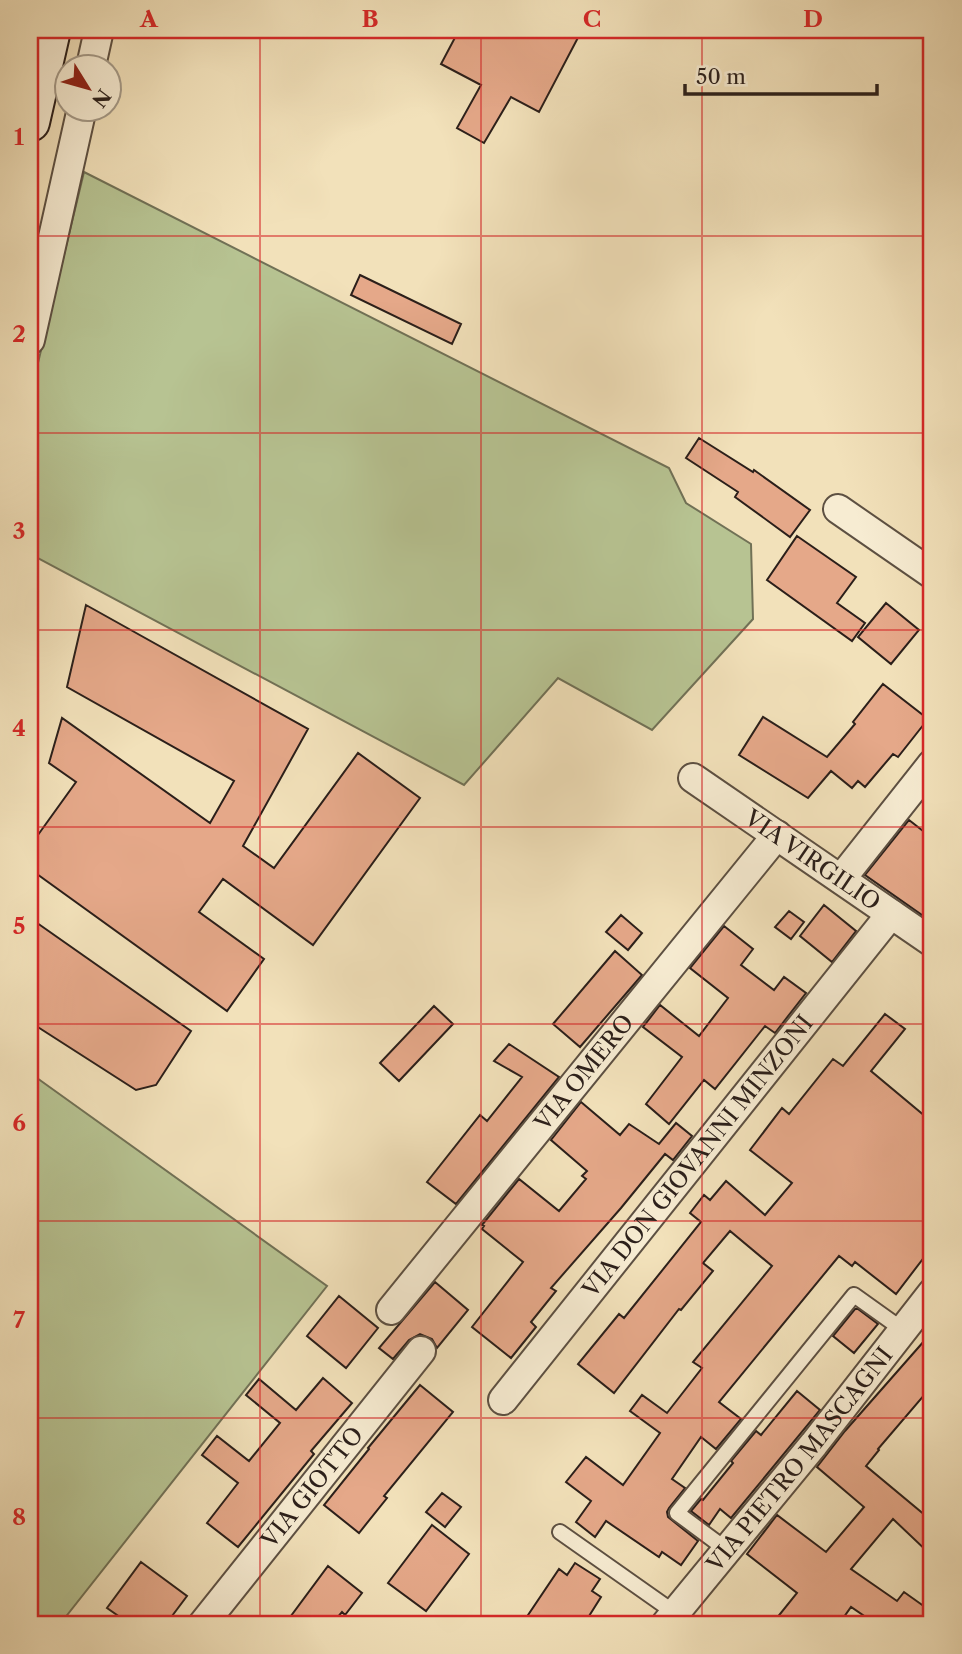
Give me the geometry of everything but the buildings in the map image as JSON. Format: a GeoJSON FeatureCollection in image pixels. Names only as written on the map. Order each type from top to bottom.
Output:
{"type":"FeatureCollection","features":[{"type":"Feature","properties":{"kind":"main road"},"geometry":{"type":"LineString","coordinates":[[30,122],[51,30]]}},
{"type":"Feature","properties":{"kind":"street"},"geometry":{"type":"LineString","coordinates":[[94,52],[99,30]]}},
{"type":"Feature","properties":{"kind":"street"},"geometry":{"type":"LineString","coordinates":[[30,340],[79,122]]}},
{"type":"Feature","properties":{"kind":"street"},"geometry":{"type":"LineString","coordinates":[[838,509],[932,574]]}},
{"type":"Feature","properties":{"kind":"street"},"geometry":{"type":"LineString","coordinates":[[841,879],[932,764]]}},
{"type":"Feature","properties":{"kind":"street","name":"VIA VIRGILIO"},"geometry":{"type":"LineString","coordinates":[[693,778],[932,942]]}},
{"type":"Feature","properties":{"kind":"street","name":"VIA OMERO"},"geometry":{"type":"LineString","coordinates":[[391,1310],[777,835]]}},
{"type":"Feature","properties":{"kind":"street","name":"VIA DON GIOVANNI MINZONI"},"geometry":{"type":"LineString","coordinates":[[503,1400],[891,914]]}},
{"type":"Feature","properties":{"kind":"street","name":"VIA PIETRO MASCAGNI"},"geometry":{"type":"LineString","coordinates":[[670,1619],[814,1444],[932,1293]]}},
{"type":"Feature","properties":{"kind":"street","name":"VIA GIOTTO"},"geometry":{"type":"LineString","coordinates":[[203,1624],[421,1350]]}},
{"type":"Feature","properties":{"kind":"lane"},"geometry":{"type":"LineString","coordinates":[[727,1549],[677,1513],[854,1295],[903,1329]]}},
{"type":"Feature","properties":{"kind":"lane"},"geometry":{"type":"LineString","coordinates":[[560,1532],[670,1619]]}},
{"type":"Feature","properties":{"kind":"green space"},"geometry":{"type":"Polygon","coordinates":[[[84,172],[669,468],[686,503],[751,544],[753,619],[652,730],[558,678],[464,785],[30,554],[30,396],[84,172]]]}},
{"type":"Feature","properties":{"kind":"green space"},"geometry":{"type":"Polygon","coordinates":[[[30,1073],[327,1286],[60,1624],[39,1624],[30,1620],[30,1073]]]}}]}
